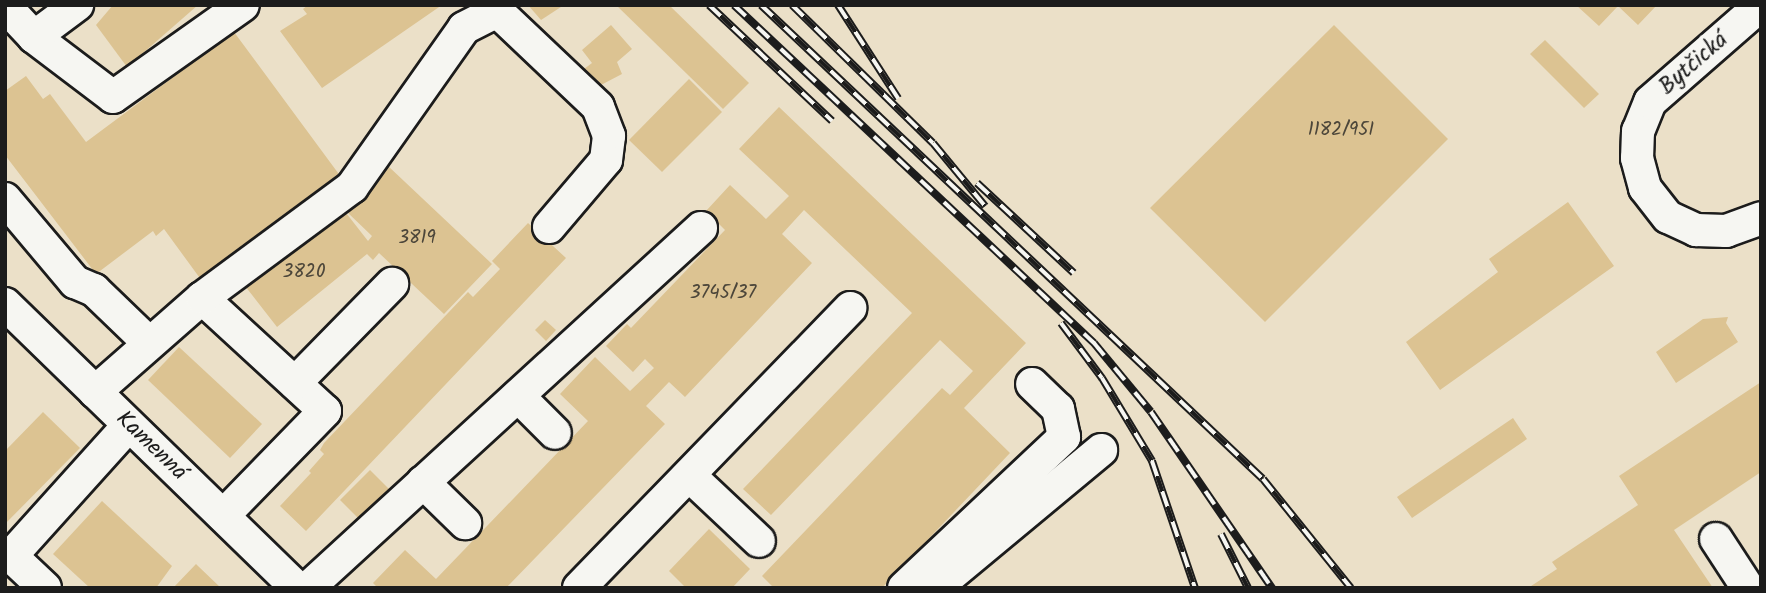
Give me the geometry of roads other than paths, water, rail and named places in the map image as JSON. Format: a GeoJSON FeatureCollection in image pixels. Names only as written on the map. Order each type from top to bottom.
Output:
{"type":"FeatureCollection","features":[{"type":"Feature","properties":{"kind":"street"},"geometry":{"type":"LineString","coordinates":[[14,22],[77,5]]}},
{"type":"Feature","properties":{"kind":"street"},"geometry":{"type":"LineString","coordinates":[[14,22],[113,97],[243,5]]}},
{"type":"Feature","properties":{"kind":"street"},"geometry":{"type":"LineString","coordinates":[[95,392],[202,298],[352,187],[464,28],[497,11],[598,107],[609,136],[606,160],[549,227]]}},
{"type":"Feature","properties":{"kind":"street","name":"Bytčická"},"geometry":{"type":"LineString","coordinates":[[1755,11],[1650,102],[1638,131],[1637,158],[1645,188],[1668,217],[1696,230],[1726,231],[1761,218]]}},
{"type":"Feature","properties":{"kind":"street"},"geometry":{"type":"LineString","coordinates":[[5,199],[75,282],[94,290],[149,343]]}},
{"type":"Feature","properties":{"kind":"street"},"geometry":{"type":"LineString","coordinates":[[308,588],[701,228]]}},
{"type":"Feature","properties":{"kind":"street"},"geometry":{"type":"LineString","coordinates":[[295,383],[392,284]]}},
{"type":"Feature","properties":{"kind":"street"},"geometry":{"type":"LineString","coordinates":[[202,298],[325,411],[223,516]]}},
{"type":"Feature","properties":{"kind":"street","name":"Kamenná"},"geometry":{"type":"LineString","coordinates":[[5,304],[298,588]]}},
{"type":"Feature","properties":{"kind":"street"},"geometry":{"type":"LineString","coordinates":[[579,588],[850,308]]}},
{"type":"Feature","properties":{"kind":"street"},"geometry":{"type":"LineString","coordinates":[[904,588],[1063,438],[1059,409],[1032,384]]}},
{"type":"Feature","properties":{"kind":"street"},"geometry":{"type":"LineString","coordinates":[[518,396],[555,433]]}},
{"type":"Feature","properties":{"kind":"street"},"geometry":{"type":"LineString","coordinates":[[45,588],[12,556],[129,425]]}},
{"type":"Feature","properties":{"kind":"street"},"geometry":{"type":"LineString","coordinates":[[935,588],[1101,450]]}},
{"type":"Feature","properties":{"kind":"street"},"geometry":{"type":"LineString","coordinates":[[689,475],[759,541]]}},
{"type":"Feature","properties":{"kind":"street"},"geometry":{"type":"LineString","coordinates":[[422,482],[465,523]]}},
{"type":"Feature","properties":{"kind":"street"},"geometry":{"type":"LineString","coordinates":[[1716,539],[1748,588]]}},
{"type":"Feature","properties":{"kind":"railway"},"geometry":{"type":"LineString","coordinates":[[709,5],[832,121]]}},
{"type":"Feature","properties":{"kind":"railway"},"geometry":{"type":"LineString","coordinates":[[734,5],[1094,343],[1151,412],[1272,588]]}},
{"type":"Feature","properties":{"kind":"railway"},"geometry":{"type":"LineString","coordinates":[[761,5],[1263,479],[1351,588]]}},
{"type":"Feature","properties":{"kind":"railway"},"geometry":{"type":"LineString","coordinates":[[792,5],[933,143],[985,206]]}},
{"type":"Feature","properties":{"kind":"railway"},"geometry":{"type":"LineString","coordinates":[[838,5],[898,98]]}},
{"type":"Feature","properties":{"kind":"railway"},"geometry":{"type":"LineString","coordinates":[[977,183],[1074,273]]}},
{"type":"Feature","properties":{"kind":"railway"},"geometry":{"type":"LineString","coordinates":[[1061,323],[1102,378],[1152,461],[1195,588]]}},
{"type":"Feature","properties":{"kind":"railway"},"geometry":{"type":"LineString","coordinates":[[1221,534],[1248,588]]}}]}
